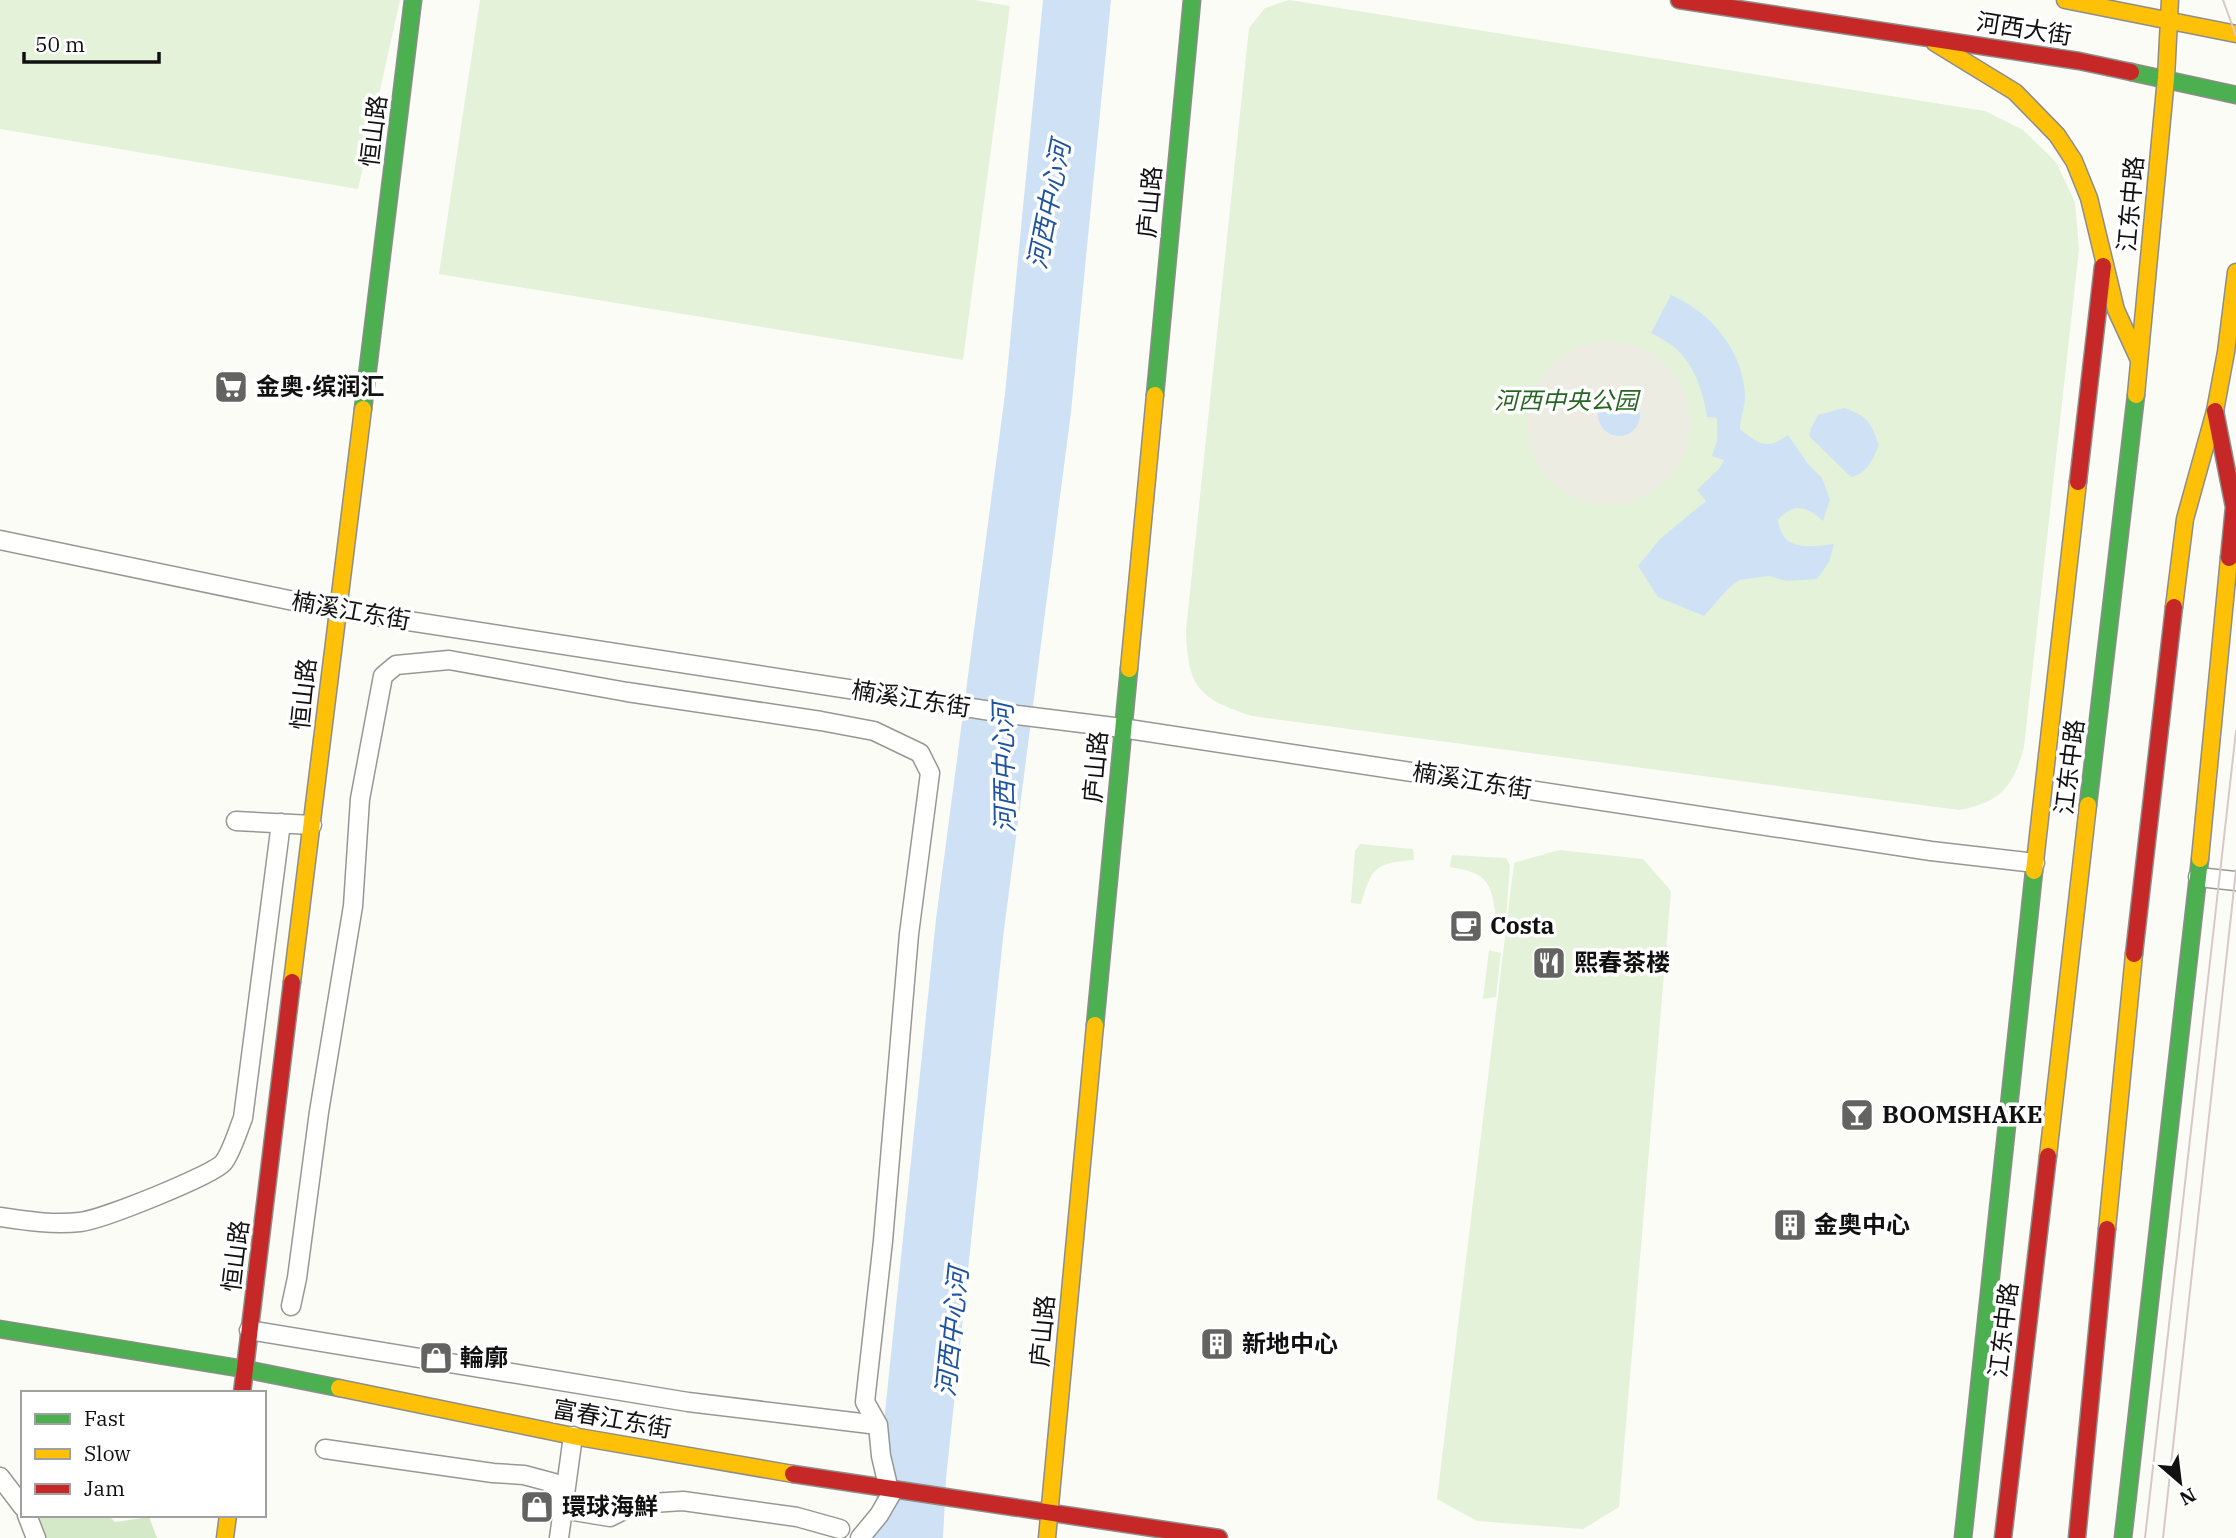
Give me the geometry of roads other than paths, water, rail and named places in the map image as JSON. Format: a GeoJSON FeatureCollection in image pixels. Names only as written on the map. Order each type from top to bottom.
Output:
{"type":"FeatureCollection","features":[{"type":"Feature","properties":{"kind":"main road","name":"恒山路"},"geometry":{"type":"LineString","coordinates":[[242,1391],[413,0]]}},
{"type":"Feature","properties":{"kind":"main road","name":"庐山路"},"geometry":{"type":"LineString","coordinates":[[1047,1538],[1192,0]]}},
{"type":"Feature","properties":{"kind":"main road","name":"河西大街"},"geometry":{"type":"LineString","coordinates":[[1679,0],[2079,61],[2236,95]]}},
{"type":"Feature","properties":{"kind":"main road","name":"河西大街"},"geometry":{"type":"LineString","coordinates":[[2065,0],[2236,34]]}},
{"type":"Feature","properties":{"kind":"main road","name":"江东中路"},"geometry":{"type":"LineString","coordinates":[[2003,1538],[2140,362],[2166,78],[2170,0]]}},
{"type":"Feature","properties":{"kind":"main road"},"geometry":{"type":"LineString","coordinates":[[1924,37],[2015,92],[2057,135],[2074,161],[2089,198],[2116,310],[2140,362]]}},
{"type":"Feature","properties":{"kind":"main road","name":"江东中路"},"geometry":{"type":"LineString","coordinates":[[1963,1538],[2035,863],[2104,262]]}},
{"type":"Feature","properties":{"kind":"main road"},"geometry":{"type":"LineString","coordinates":[[2077,1538],[2141,878],[2185,519],[2215,411],[2236,272]]}},
{"type":"Feature","properties":{"kind":"main road"},"geometry":{"type":"LineString","coordinates":[[2226,352],[2236,329]]}},
{"type":"Feature","properties":{"kind":"main road"},"geometry":{"type":"LineString","coordinates":[[2123,1538],[2198,877],[2234,507],[2215,411]]}},
{"type":"Feature","properties":{"kind":"main road","name":"富春江东街"},"geometry":{"type":"LineString","coordinates":[[0,1329],[244,1369],[573,1436],[867,1487],[1219,1538]]}},
{"type":"Feature","properties":{"kind":"main road"},"geometry":{"type":"LineString","coordinates":[[225,1538],[228,1517]]}},
{"type":"Feature","properties":{"kind":"street","name":"楠溪江东街"},"geometry":{"type":"LineString","coordinates":[[0,540],[337,610],[1931,851],[2035,863]]}},
{"type":"Feature","properties":{"kind":"street"},"geometry":{"type":"LineString","coordinates":[[291,1306],[352,906],[360,799],[383,676],[396,665],[449,660],[627,692],[874,731],[920,754],[930,773],[909,934],[883,1241],[865,1402],[878,1425],[881,1456],[891,1491],[879,1515],[860,1538]]}},
{"type":"Feature","properties":{"kind":"street"},"geometry":{"type":"LineString","coordinates":[[236,821],[312,825]]}},
{"type":"Feature","properties":{"kind":"street"},"geometry":{"type":"LineString","coordinates":[[0,1217],[39,1222],[81,1222],[111,1214],[202,1176],[223,1162],[243,1118],[281,823]]}},
{"type":"Feature","properties":{"kind":"street"},"geometry":{"type":"LineString","coordinates":[[2198,877],[2236,881]]}},
{"type":"Feature","properties":{"kind":"street"},"geometry":{"type":"LineString","coordinates":[[249,1330],[688,1402],[878,1425]]}},
{"type":"Feature","properties":{"kind":"street"},"geometry":{"type":"LineString","coordinates":[[559,1538],[573,1436]]}},
{"type":"Feature","properties":{"kind":"street"},"geometry":{"type":"LineString","coordinates":[[325,1449],[493,1474],[524,1475],[554,1483],[550,1507],[610,1517],[636,1504],[683,1502],[797,1517],[840,1529]]}},
{"type":"Feature","properties":{"kind":"street"},"geometry":{"type":"LineString","coordinates":[[0,1477],[21,1504]]}},
{"type":"Feature","properties":{"kind":"street"},"geometry":{"type":"LineString","coordinates":[[28,1517],[36,1538]]}},
{"type":"Feature","properties":{"kind":"water","name":"河西中心河"},"geometry":{"type":"Polygon","coordinates":[[[1043,0],[1111,0],[1071,412],[1003,938],[946,1479],[943,1538],[872,1538],[936,919],[1005,394],[1043,0]]]}},
{"type":"Feature","properties":{"kind":"water"},"geometry":{"type":"Polygon","coordinates":[[[1671,295],[1686,302],[1712,323],[1732,349],[1739,364],[1745,396],[1740,429],[1763,444],[1774,443],[1788,435],[1808,464],[1822,478],[1830,500],[1823,521],[1800,508],[1789,510],[1778,520],[1785,538],[1798,545],[1834,544],[1829,562],[1817,579],[1786,581],[1769,576],[1739,580],[1704,616],[1658,597],[1638,566],[1660,539],[1706,501],[1697,490],[1719,469],[1724,460],[1712,456],[1717,441],[1717,418],[1707,417],[1700,389],[1688,362],[1675,348],[1651,333],[1671,295]]]}},
{"type":"Feature","properties":{"kind":"water"},"geometry":{"type":"Polygon","coordinates":[[[1619,394],[1634,400],[1640,415],[1634,430],[1619,436],[1604,430],[1598,415],[1604,400],[1619,394]]]}},
{"type":"Feature","properties":{"kind":"water"},"geometry":{"type":"Polygon","coordinates":[[[1844,408],[1868,421],[1879,445],[1865,469],[1851,477],[1809,436],[1818,415],[1844,408]]]}},
{"type":"Feature","properties":{"kind":"tram line"},"geometry":{"type":"LineString","coordinates":[[2223,0],[2236,36]]}},
{"type":"Feature","properties":{"kind":"tram line"},"geometry":{"type":"LineString","coordinates":[[2145,1538],[2236,731]]}},
{"type":"Feature","properties":{"kind":"tram line"},"geometry":{"type":"LineString","coordinates":[[2163,1538],[2236,870]]}},
{"type":"Feature","properties":{"kind":"place","name":"金奥·缤润汇"},"geometry":{"type":"Point","coordinates":[231,387]}},
{"type":"Feature","properties":{"kind":"place","name":"Costa"},"geometry":{"type":"Point","coordinates":[1466,926]}},
{"type":"Feature","properties":{"kind":"place","name":"熙春茶楼"},"geometry":{"type":"Point","coordinates":[1549,963]}},
{"type":"Feature","properties":{"kind":"place","name":"BOOMSHAKE"},"geometry":{"type":"Point","coordinates":[1857,1115]}},
{"type":"Feature","properties":{"kind":"place","name":"金奥中心"},"geometry":{"type":"Point","coordinates":[1790,1225]}},
{"type":"Feature","properties":{"kind":"place","name":"新地中心"},"geometry":{"type":"Point","coordinates":[1217,1344]}},
{"type":"Feature","properties":{"kind":"place","name":"輪廓"},"geometry":{"type":"Point","coordinates":[436,1358]}},
{"type":"Feature","properties":{"kind":"place","name":"環球海鮮"},"geometry":{"type":"Point","coordinates":[537,1507]}},
{"type":"Feature","properties":{"kind":"park label","name":"河西中央公园"},"geometry":{"type":"Point","coordinates":[1566,401]}}]}
